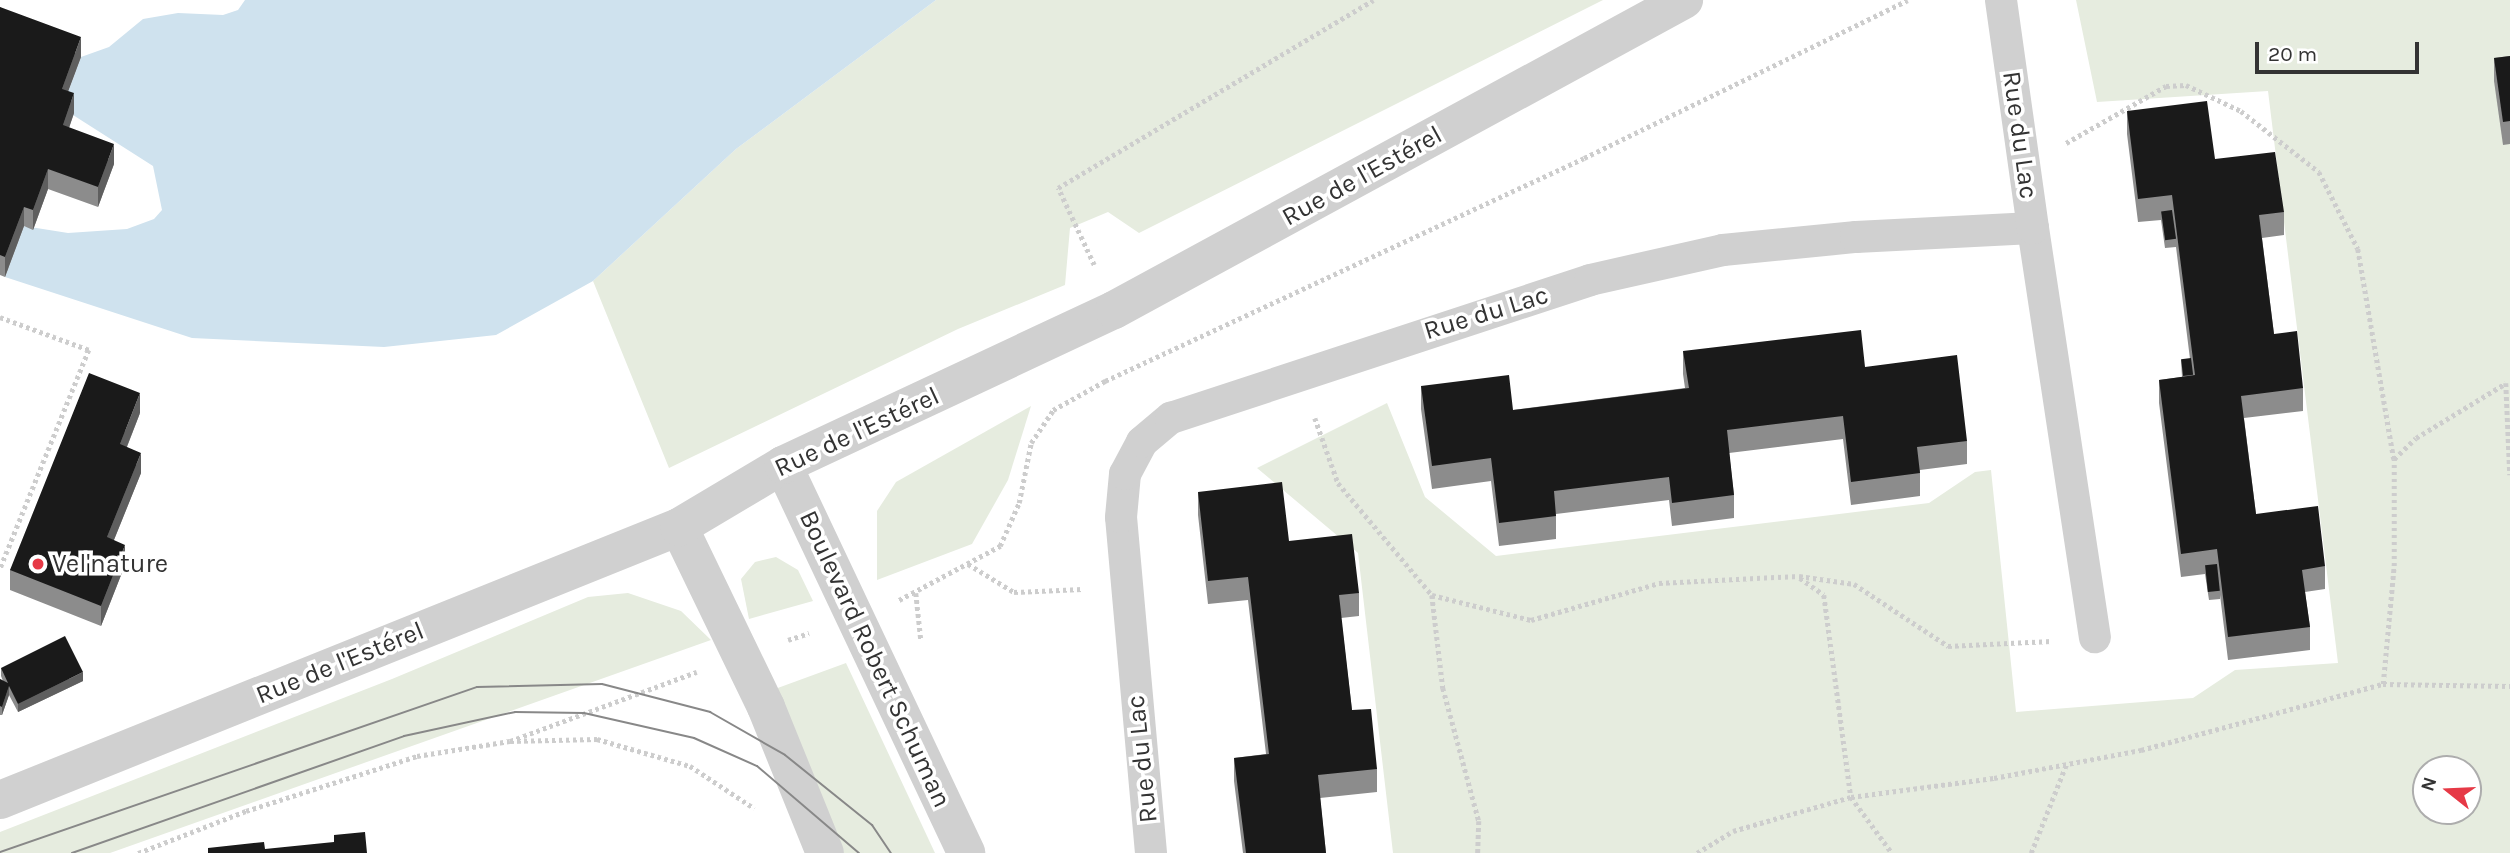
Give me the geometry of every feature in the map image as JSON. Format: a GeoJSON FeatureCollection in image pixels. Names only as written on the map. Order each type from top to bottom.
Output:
{"type":"FeatureCollection","features":[{"type":"Feature","properties":{"kind":"street","name":"Rue de l'Estérel"},"geometry":{"type":"LineString","coordinates":[[0,800],[678,527],[783,465],[1114,310],[1684,0]]}},
{"type":"Feature","properties":{"kind":"street","name":"Boulevard Robert Schuman"},"geometry":{"type":"LineString","coordinates":[[783,465],[966,853]]}},
{"type":"Feature","properties":{"kind":"street"},"geometry":{"type":"LineString","coordinates":[[678,527],[766,707],[825,853]]}},
{"type":"Feature","properties":{"kind":"lane","name":"Rue du Lac"},"geometry":{"type":"LineString","coordinates":[[1151,853],[1125,587],[1121,517],[1125,474],[1142,442],[1171,418],[1590,280],[1723,250],[1856,237],[2033,228],[2001,0]]}},
{"type":"Feature","properties":{"kind":"lane"},"geometry":{"type":"LineString","coordinates":[[2033,228],[2095,637]]}},
{"type":"Feature","properties":{"kind":"path"},"geometry":{"type":"LineString","coordinates":[[1114,310],[1058,188],[1373,0]]}},
{"type":"Feature","properties":{"kind":"path"},"geometry":{"type":"LineString","coordinates":[[2025,166],[2166,86],[2186,85],[2241,111],[2319,172],[2358,249],[2394,459],[2395,566],[2383,684]]}},
{"type":"Feature","properties":{"kind":"path"},"geometry":{"type":"LineString","coordinates":[[0,317],[89,350],[0,569]]}},
{"type":"Feature","properties":{"kind":"path"},"geometry":{"type":"LineString","coordinates":[[1304,373],[1338,482],[1432,595],[1443,688],[1479,821],[1478,853]]}},
{"type":"Feature","properties":{"kind":"path"},"geometry":{"type":"LineString","coordinates":[[2394,459],[2416,438],[2507,383],[2510,475]]}},
{"type":"Feature","properties":{"kind":"path"},"geometry":{"type":"LineString","coordinates":[[968,564],[1014,592],[1125,587]]}},
{"type":"Feature","properties":{"kind":"path"},"geometry":{"type":"LineString","coordinates":[[1432,595],[1531,620],[1659,583],[1798,576],[1854,584],[1948,646],[2095,637]]}},
{"type":"Feature","properties":{"kind":"path"},"geometry":{"type":"LineString","coordinates":[[1798,576],[1824,595],[1851,797],[1892,853]]}},
{"type":"Feature","properties":{"kind":"path"},"geometry":{"type":"LineString","coordinates":[[1698,853],[1733,831],[1851,797],[2141,750],[2383,684],[2510,686]]}},
{"type":"Feature","properties":{"kind":"path"},"geometry":{"type":"LineString","coordinates":[[138,853],[246,811],[416,756],[510,740],[597,739],[690,766],[757,810]]}},
{"type":"Feature","properties":{"kind":"path"},"geometry":{"type":"LineString","coordinates":[[2031,853],[2066,764]]}},
{"type":"Feature","properties":{"kind":"shaded area"},"geometry":{"type":"Polygon","coordinates":[[[936,0],[1603,0],[1139,233],[1108,212],[1070,228],[1065,285],[958,329],[669,468],[593,281],[736,149],[936,0]]]}},
{"type":"Feature","properties":{"kind":"shaded area"},"geometry":{"type":"Polygon","coordinates":[[[2076,0],[2510,0],[2510,853],[1393,853],[1358,553],[1257,468],[1387,403],[1425,497],[1496,556],[1929,503],[1975,472],[1991,470],[2016,712],[2193,698],[2235,670],[2338,663],[2268,91],[2097,102],[2076,0]]]}},
{"type":"Feature","properties":{"kind":"shaded area"},"geometry":{"type":"Polygon","coordinates":[[[1031,406],[1008,480],[972,544],[877,580],[877,511],[896,482],[1031,406]]]}},
{"type":"Feature","properties":{"kind":"shaded area"},"geometry":{"type":"Polygon","coordinates":[[[776,557],[798,570],[813,601],[749,619],[741,579],[755,562],[776,557]]]}},
{"type":"Feature","properties":{"kind":"shaded area"},"geometry":{"type":"Polygon","coordinates":[[[628,593],[681,611],[711,640],[110,853],[0,853],[0,832],[392,679],[588,597],[628,593]]]}},
{"type":"Feature","properties":{"kind":"shaded area"},"geometry":{"type":"Polygon","coordinates":[[[846,663],[935,853],[842,853],[775,689],[846,663]]]}},
{"type":"Feature","properties":{"kind":"water"},"geometry":{"type":"Polygon","coordinates":[[[245,0],[936,0],[736,149],[593,281],[496,335],[384,347],[192,338],[5,277],[24,226],[68,233],[127,229],[154,219],[162,210],[153,166],[62,108],[81,57],[109,47],[143,19],[178,13],[223,15],[238,10],[245,0]]]}},
{"type":"Feature","properties":{"kind":"building"},"geometry":{"type":"Polygon","coordinates":[[[0,7],[81,37],[62,89],[74,93],[63,125],[114,144],[98,187],[48,169],[33,210],[24,207],[5,257],[0,255],[0,7]]]}},
{"type":"Feature","properties":{"kind":"building"},"geometry":{"type":"Polygon","coordinates":[[[2510,56],[2510,121],[2503,122],[2494,58],[2510,56]]]}},
{"type":"Feature","properties":{"kind":"building"},"geometry":{"type":"Polygon","coordinates":[[[2207,101],[2215,159],[2275,152],[2284,212],[2259,215],[2274,334],[2297,331],[2303,388],[2241,396],[2256,514],[2318,506],[2325,566],[2302,570],[2310,627],[2228,637],[2217,549],[2181,554],[2159,380],[2195,375],[2172,195],[2138,199],[2127,111],[2207,101]]]}},
{"type":"Feature","properties":{"kind":"building"},"geometry":{"type":"Polygon","coordinates":[[[2172,210],[2176,239],[2165,240],[2161,212],[2172,210]]]}},
{"type":"Feature","properties":{"kind":"building"},"geometry":{"type":"Polygon","coordinates":[[[1861,330],[1865,367],[1957,355],[1967,441],[1917,447],[1920,473],[1851,482],[1843,416],[1727,430],[1734,495],[1672,503],[1669,477],[1554,491],[1556,516],[1499,523],[1491,458],[1432,466],[1421,386],[1509,375],[1513,410],[1689,388],[1683,351],[1861,330]]]}},
{"type":"Feature","properties":{"kind":"building"},"geometry":{"type":"Polygon","coordinates":[[[2191,358],[2193,375],[2183,376],[2181,359],[2191,358]]]}},
{"type":"Feature","properties":{"kind":"building"},"geometry":{"type":"Polygon","coordinates":[[[89,373],[140,393],[120,444],[141,453],[107,537],[125,545],[101,606],[10,570],[89,373]]]}},
{"type":"Feature","properties":{"kind":"building"},"geometry":{"type":"Polygon","coordinates":[[[1282,482],[1289,541],[1352,534],[1359,593],[1339,595],[1352,710],[1371,709],[1377,769],[1318,775],[1326,853],[1246,853],[1234,758],[1269,754],[1248,577],[1208,581],[1198,492],[1282,482]]]}},
{"type":"Feature","properties":{"kind":"building"},"geometry":{"type":"Polygon","coordinates":[[[2217,564],[2220,591],[2208,592],[2205,565],[2217,564]]]}},
{"type":"Feature","properties":{"kind":"building"},"geometry":{"type":"Polygon","coordinates":[[[65,636],[83,672],[18,704],[9,686],[2,707],[0,706],[0,679],[8,683],[1,668],[65,636]]]}},
{"type":"Feature","properties":{"kind":"building"},"geometry":{"type":"Polygon","coordinates":[[[365,832],[367,853],[208,853],[208,848],[264,842],[265,849],[334,842],[334,835],[365,832]]]}},
{"type":"Feature","properties":{"kind":"tram line"},"geometry":{"type":"LineString","coordinates":[[0,852],[477,687],[602,684],[710,712],[785,755],[872,825],[891,853]]}},
{"type":"Feature","properties":{"kind":"tram line"},"geometry":{"type":"LineString","coordinates":[[72,853],[404,736],[515,712],[584,713],[694,738],[757,766],[859,853]]}},
{"type":"Feature","properties":{"kind":"place","name":"Vel'nature"},"geometry":{"type":"Point","coordinates":[38,564]}}]}
